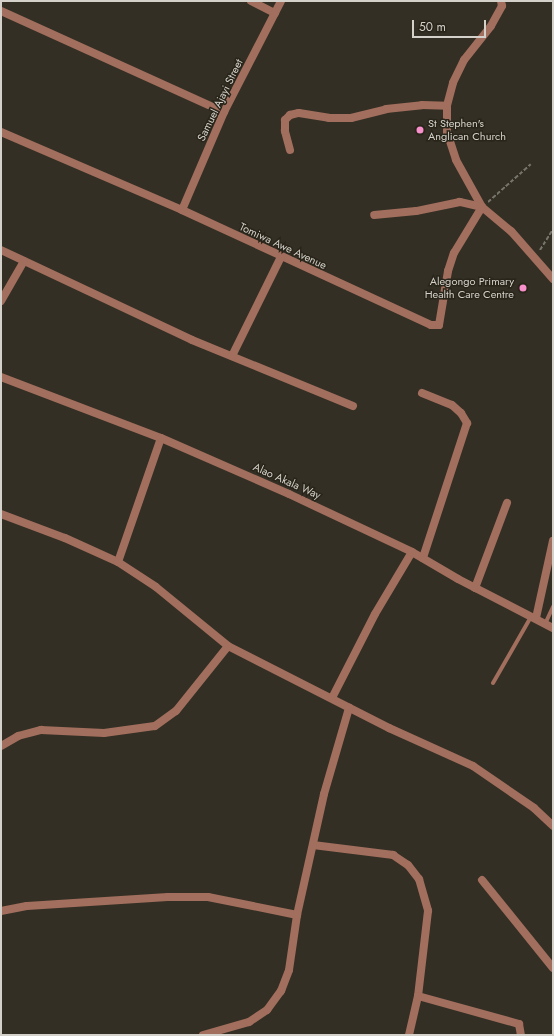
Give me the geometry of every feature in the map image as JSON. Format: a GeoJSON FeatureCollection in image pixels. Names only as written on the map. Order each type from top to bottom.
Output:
{"type":"FeatureCollection","features":[{"type":"Feature","properties":{"kind":"street"},"geometry":{"type":"LineString","coordinates":[[251,1],[275,13]]}},
{"type":"Feature","properties":{"kind":"street","name":"Samuel Ajayi Street"},"geometry":{"type":"LineString","coordinates":[[182,210],[224,112],[281,1]]}},
{"type":"Feature","properties":{"kind":"street"},"geometry":{"type":"LineString","coordinates":[[501,1],[502,6],[491,26],[464,60],[453,83],[448,106],[447,132],[456,160],[482,207],[511,232],[553,278]]}},
{"type":"Feature","properties":{"kind":"street"},"geometry":{"type":"LineString","coordinates":[[1,11],[224,112]]}},
{"type":"Feature","properties":{"kind":"street"},"geometry":{"type":"LineString","coordinates":[[290,150],[285,120],[290,115],[299,113],[329,118],[351,118],[386,109],[422,105],[448,106]]}},
{"type":"Feature","properties":{"kind":"street","name":"Tomiwa Awe Avenue"},"geometry":{"type":"LineString","coordinates":[[1,132],[182,210],[281,257],[436,326],[441,320],[448,271],[454,253],[482,207]]}},
{"type":"Feature","properties":{"kind":"street"},"geometry":{"type":"LineString","coordinates":[[374,214],[416,211],[460,202],[482,207]]}},
{"type":"Feature","properties":{"kind":"street"},"geometry":{"type":"LineString","coordinates":[[1,250],[192,340],[353,406]]}},
{"type":"Feature","properties":{"kind":"street"},"geometry":{"type":"LineString","coordinates":[[232,356],[281,257]]}},
{"type":"Feature","properties":{"kind":"street"},"geometry":{"type":"LineString","coordinates":[[1,301],[24,261]]}},
{"type":"Feature","properties":{"kind":"street","name":"Alao Akala Way"},"geometry":{"type":"LineString","coordinates":[[1,377],[161,438],[412,552],[475,588],[549,626]]}},
{"type":"Feature","properties":{"kind":"street"},"geometry":{"type":"LineString","coordinates":[[422,393],[452,405],[461,413],[467,423],[423,558]]}},
{"type":"Feature","properties":{"kind":"street"},"geometry":{"type":"LineString","coordinates":[[118,562],[161,438]]}},
{"type":"Feature","properties":{"kind":"street"},"geometry":{"type":"LineString","coordinates":[[475,588],[507,503]]}},
{"type":"Feature","properties":{"kind":"street"},"geometry":{"type":"LineString","coordinates":[[1,514],[65,538],[118,562],[156,587],[228,646],[349,708],[473,766],[528,804],[553,826]]}},
{"type":"Feature","properties":{"kind":"street"},"geometry":{"type":"LineString","coordinates":[[534,617],[553,541]]}},
{"type":"Feature","properties":{"kind":"street"},"geometry":{"type":"LineString","coordinates":[[332,698],[375,614],[412,552]]}},
{"type":"Feature","properties":{"kind":"street"},"geometry":{"type":"LineString","coordinates":[[1,746],[18,736],[41,730],[104,733],[154,726],[176,711],[228,646]]}},
{"type":"Feature","properties":{"kind":"street"},"geometry":{"type":"LineString","coordinates":[[203,1035],[232,1032],[267,1010],[281,991],[289,970],[297,915],[324,794],[349,708]]}},
{"type":"Feature","properties":{"kind":"street"},"geometry":{"type":"LineString","coordinates":[[313,845],[393,855],[408,865],[419,879],[428,911],[418,996],[409,1035]]}},
{"type":"Feature","properties":{"kind":"street"},"geometry":{"type":"LineString","coordinates":[[482,880],[553,968]]}},
{"type":"Feature","properties":{"kind":"street"},"geometry":{"type":"LineString","coordinates":[[1,910],[26,906],[168,897],[200,897],[297,915]]}},
{"type":"Feature","properties":{"kind":"street"},"geometry":{"type":"LineString","coordinates":[[418,996],[519,1024],[521,1035]]}},
{"type":"Feature","properties":{"kind":"lane"},"geometry":{"type":"LineString","coordinates":[[549,626],[553,608]]}},
{"type":"Feature","properties":{"kind":"lane"},"geometry":{"type":"LineString","coordinates":[[493,683],[534,617]]}},
{"type":"Feature","properties":{"kind":"path"},"geometry":{"type":"LineString","coordinates":[[482,207],[531,164]]}},
{"type":"Feature","properties":{"kind":"path"},"geometry":{"type":"LineString","coordinates":[[535,258],[553,229]]}},
{"type":"Feature","properties":{"kind":"place","name":"St Stephen's Anglican Church"},"geometry":{"type":"Point","coordinates":[420,130]}},
{"type":"Feature","properties":{"kind":"place","name":"Alegongo Primary Health Care Centre"},"geometry":{"type":"Point","coordinates":[523,288]}}]}
